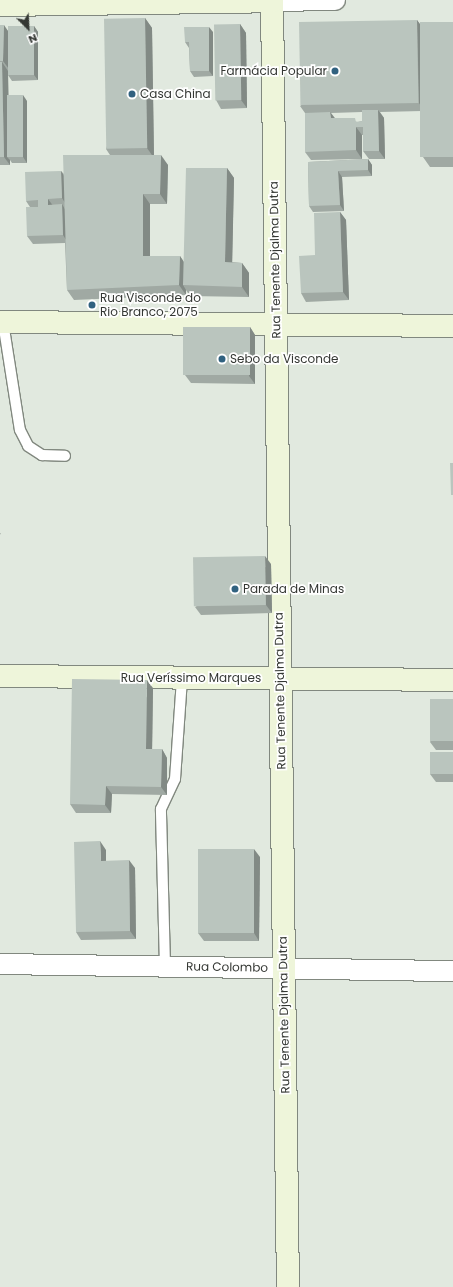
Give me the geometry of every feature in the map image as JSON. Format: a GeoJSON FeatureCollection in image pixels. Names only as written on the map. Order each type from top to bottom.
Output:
{"type":"FeatureCollection","features":[{"type":"Feature","properties":{"kind":"main road"},"geometry":{"type":"LineString","coordinates":[[0,5],[272,1]]}},
{"type":"Feature","properties":{"kind":"main road","name":"Rua Tenente Djalma Dutra"},"geometry":{"type":"LineString","coordinates":[[272,1],[288,1287]]}},
{"type":"Feature","properties":{"kind":"main road"},"geometry":{"type":"LineString","coordinates":[[1,322],[453,326]]}},
{"type":"Feature","properties":{"kind":"main road","name":"Rua Veríssimo Marques"},"geometry":{"type":"LineString","coordinates":[[0,676],[453,680]]}},
{"type":"Feature","properties":{"kind":"street"},"geometry":{"type":"LineString","coordinates":[[272,1],[335,0]]}},
{"type":"Feature","properties":{"kind":"street","name":"Rua Colombo"},"geometry":{"type":"LineString","coordinates":[[0,964],[453,971]]}},
{"type":"Feature","properties":{"kind":"lane"},"geometry":{"type":"LineString","coordinates":[[1,322],[20,430],[28,446],[42,455],[65,456]]}},
{"type":"Feature","properties":{"kind":"lane"},"geometry":{"type":"LineString","coordinates":[[165,966],[161,809],[175,779],[182,678]]}},
{"type":"Feature","properties":{"kind":"building","name":"Casa China"},"geometry":{"type":"Polygon","coordinates":[[[145,18],[147,148],[106,149],[104,19],[145,18]]]}},
{"type":"Feature","properties":{"kind":"building"},"geometry":{"type":"Polygon","coordinates":[[[417,20],[418,103],[300,105],[299,22],[417,20]]]}},
{"type":"Feature","properties":{"kind":"building"},"geometry":{"type":"Polygon","coordinates":[[[420,22],[453,22],[453,157],[420,157],[420,22]]]}},
{"type":"Feature","properties":{"kind":"building"},"geometry":{"type":"Polygon","coordinates":[[[214,24],[240,24],[241,100],[215,100],[214,24]]]}},
{"type":"Feature","properties":{"kind":"building"},"geometry":{"type":"Polygon","coordinates":[[[0,25],[4,25],[3,61],[0,61],[0,25]]]}},
{"type":"Feature","properties":{"kind":"building"},"geometry":{"type":"Polygon","coordinates":[[[8,26],[34,26],[34,75],[8,75],[8,26]]]}},
{"type":"Feature","properties":{"kind":"building"},"geometry":{"type":"Polygon","coordinates":[[[184,27],[209,27],[209,71],[190,71],[189,42],[185,42],[184,27]]]}},
{"type":"Feature","properties":{"kind":"building"},"geometry":{"type":"Polygon","coordinates":[[[0,62],[2,62],[4,157],[0,157],[0,62]]]}},
{"type":"Feature","properties":{"kind":"building"},"geometry":{"type":"Polygon","coordinates":[[[7,95],[23,95],[23,157],[7,157],[7,95]]]}},
{"type":"Feature","properties":{"kind":"building"},"geometry":{"type":"Polygon","coordinates":[[[362,110],[378,110],[379,151],[363,151],[363,127],[356,127],[356,150],[305,152],[305,113],[330,112],[331,118],[355,118],[356,122],[362,121],[362,110]]]}},
{"type":"Feature","properties":{"kind":"building"},"geometry":{"type":"Polygon","coordinates":[[[63,155],[161,155],[160,194],[143,194],[143,256],[180,256],[179,285],[67,290],[63,155]]]}},
{"type":"Feature","properties":{"kind":"building"},"geometry":{"type":"Polygon","coordinates":[[[368,159],[368,170],[338,171],[340,205],[309,206],[308,162],[368,159]]]}},
{"type":"Feature","properties":{"kind":"building"},"geometry":{"type":"Polygon","coordinates":[[[186,168],[227,168],[225,262],[242,263],[242,287],[183,285],[186,168]]]}},
{"type":"Feature","properties":{"kind":"building"},"geometry":{"type":"Polygon","coordinates":[[[61,171],[62,198],[48,199],[48,205],[62,204],[63,235],[27,236],[26,207],[38,207],[38,200],[26,201],[25,172],[61,171]]]}},
{"type":"Feature","properties":{"kind":"building"},"geometry":{"type":"Polygon","coordinates":[[[340,212],[343,292],[301,293],[299,256],[315,255],[314,213],[340,212]]]}},
{"type":"Feature","properties":{"kind":"building","name":"Sebo da Visconde"},"geometry":{"type":"Polygon","coordinates":[[[183,327],[250,327],[250,375],[183,375],[183,327]]]}},
{"type":"Feature","properties":{"kind":"building"},"geometry":{"type":"Polygon","coordinates":[[[450,463],[453,463],[453,495],[451,495],[450,463]]]}},
{"type":"Feature","properties":{"kind":"building","name":"Parada de Minas"},"geometry":{"type":"Polygon","coordinates":[[[265,556],[266,605],[194,606],[193,557],[265,556]]]}},
{"type":"Feature","properties":{"kind":"building"},"geometry":{"type":"Polygon","coordinates":[[[72,679],[147,680],[146,749],[162,749],[161,787],[106,786],[105,805],[70,804],[72,679]]]}},
{"type":"Feature","properties":{"kind":"building"},"geometry":{"type":"Polygon","coordinates":[[[430,699],[453,699],[453,741],[430,741],[430,699]]]}},
{"type":"Feature","properties":{"kind":"building"},"geometry":{"type":"Polygon","coordinates":[[[430,752],[453,752],[453,774],[430,774],[430,752]]]}},
{"type":"Feature","properties":{"kind":"building"},"geometry":{"type":"Polygon","coordinates":[[[100,841],[101,861],[129,860],[130,931],[76,932],[74,842],[100,841]]]}},
{"type":"Feature","properties":{"kind":"building"},"geometry":{"type":"Polygon","coordinates":[[[198,849],[254,849],[254,933],[198,933],[198,849]]]}},
{"type":"Feature","properties":{"kind":"place","name":"Farmácia Popular"},"geometry":{"type":"Point","coordinates":[335,71]}},
{"type":"Feature","properties":{"kind":"place","name":"Casa China"},"geometry":{"type":"Point","coordinates":[132,94]}},
{"type":"Feature","properties":{"kind":"place","name":"Rua Visconde do Rio Branco, 2075"},"geometry":{"type":"Point","coordinates":[92,305]}},
{"type":"Feature","properties":{"kind":"place","name":"Sebo da Visconde"},"geometry":{"type":"Point","coordinates":[222,359]}},
{"type":"Feature","properties":{"kind":"place","name":"Parada de Minas"},"geometry":{"type":"Point","coordinates":[235,589]}}]}
